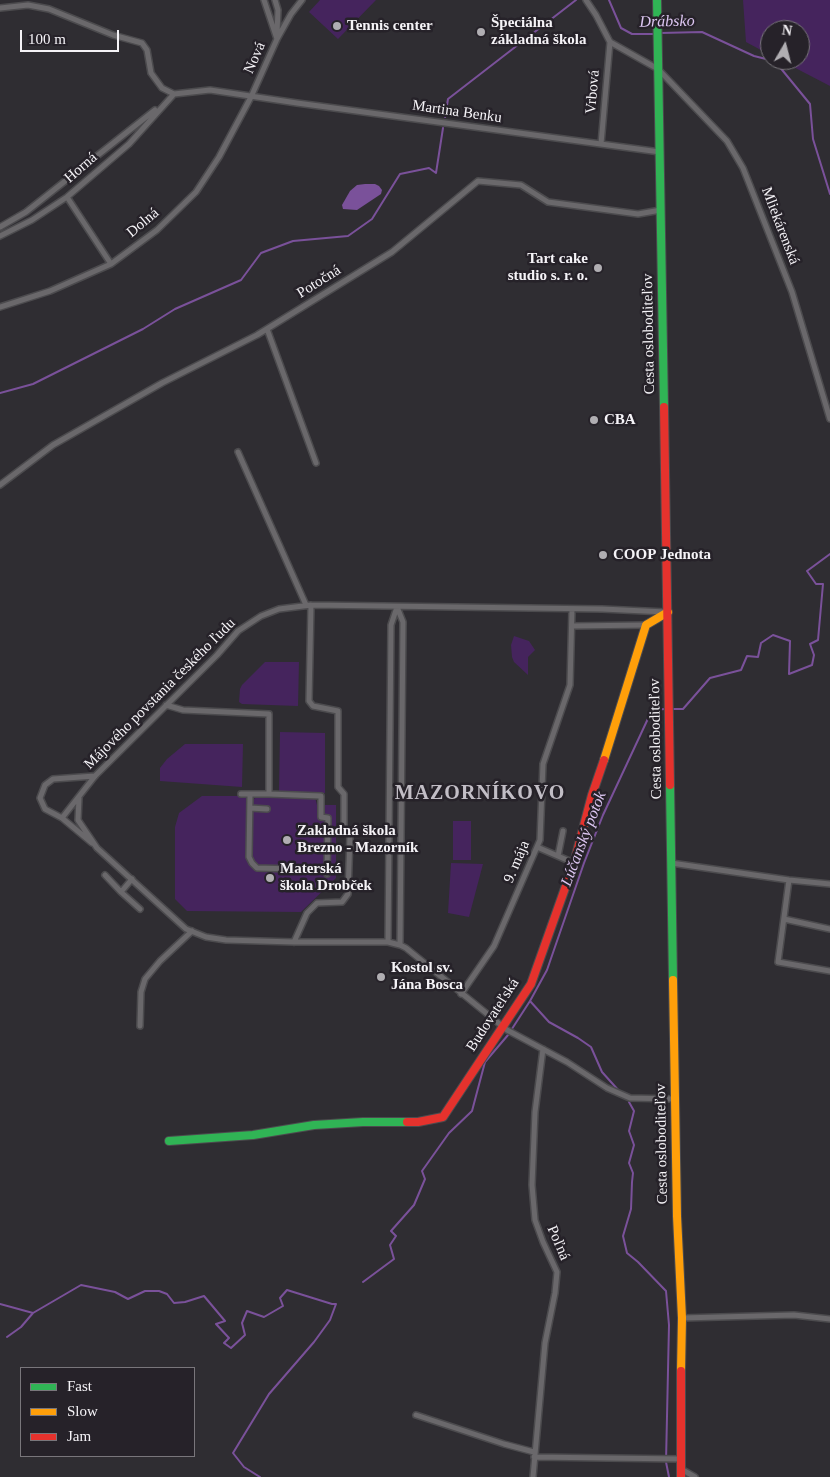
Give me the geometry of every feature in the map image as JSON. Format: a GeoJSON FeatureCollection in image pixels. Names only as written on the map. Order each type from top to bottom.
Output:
{"type":"FeatureCollection","features":[{"type":"Feature","properties":{"kind":"main road","name":"Cesta osloboditeľov"},"geometry":{"type":"LineString","coordinates":[[657,0],[677,1216],[682,1318],[681,1473]]}},
{"type":"Feature","properties":{"kind":"main road"},"geometry":{"type":"LineString","coordinates":[[646,626],[668,612]]}},
{"type":"Feature","properties":{"kind":"main road","name":"Budovateľská"},"geometry":{"type":"LineString","coordinates":[[169,1141],[253,1135],[314,1125],[363,1122],[418,1122],[443,1117],[505,1028],[531,984],[574,863],[592,795],[646,626]]}},
{"type":"Feature","properties":{"kind":"street","name":"Nová"},"geometry":{"type":"LineString","coordinates":[[251,97],[277,39],[264,0]]}},
{"type":"Feature","properties":{"kind":"street"},"geometry":{"type":"LineString","coordinates":[[275,0],[278,10],[277,39]]}},
{"type":"Feature","properties":{"kind":"street"},"geometry":{"type":"LineString","coordinates":[[277,39],[291,14],[302,0]]}},
{"type":"Feature","properties":{"kind":"street"},"geometry":{"type":"LineString","coordinates":[[586,0],[610,42],[658,69]]}},
{"type":"Feature","properties":{"kind":"street"},"geometry":{"type":"LineString","coordinates":[[0,8],[28,5],[49,9],[113,35],[142,43],[147,50],[151,73],[162,88],[174,94],[210,90],[251,97]]}},
{"type":"Feature","properties":{"kind":"street","name":"Vrbová"},"geometry":{"type":"LineString","coordinates":[[601,144],[610,42]]}},
{"type":"Feature","properties":{"kind":"street","name":"Mliekárenská"},"geometry":{"type":"LineString","coordinates":[[658,69],[726,140],[744,168],[792,292],[830,419]]}},
{"type":"Feature","properties":{"kind":"street","name":"Horná"},"geometry":{"type":"LineString","coordinates":[[0,227],[26,212],[53,192],[174,94]]}},
{"type":"Feature","properties":{"kind":"street","name":"Martina Benku"},"geometry":{"type":"LineString","coordinates":[[251,97],[660,152]]}},
{"type":"Feature","properties":{"kind":"street","name":"Dolná"},"geometry":{"type":"LineString","coordinates":[[0,307],[50,291],[111,264],[157,230],[196,192],[219,157],[251,97]]}},
{"type":"Feature","properties":{"kind":"street","name":"Horná"},"geometry":{"type":"LineString","coordinates":[[0,236],[32,220],[67,197],[128,144],[165,102]]}},
{"type":"Feature","properties":{"kind":"street","name":"Potočná"},"geometry":{"type":"LineString","coordinates":[[0,485],[54,445],[162,383],[267,329],[392,252],[478,181],[522,185],[548,202],[638,214],[647,214],[660,210]]}},
{"type":"Feature","properties":{"kind":"street"},"geometry":{"type":"LineString","coordinates":[[67,197],[111,264]]}},
{"type":"Feature","properties":{"kind":"street"},"geometry":{"type":"LineString","coordinates":[[267,329],[316,463]]}},
{"type":"Feature","properties":{"kind":"street"},"geometry":{"type":"LineString","coordinates":[[238,452],[308,605],[309,701],[313,706],[338,710],[338,787],[344,794],[344,827],[350,836],[348,894],[342,902],[317,902],[307,913],[294,942]]}},
{"type":"Feature","properties":{"kind":"street","name":"Májového povstania českého ľudu"},"geometry":{"type":"LineString","coordinates":[[62,818],[95,776],[217,655],[238,631],[261,616],[279,609],[308,605],[602,608],[668,612]]}},
{"type":"Feature","properties":{"kind":"street"},"geometry":{"type":"LineString","coordinates":[[388,942],[391,625],[396,607]]}},
{"type":"Feature","properties":{"kind":"street"},"geometry":{"type":"LineString","coordinates":[[396,607],[403,622],[400,945]]}},
{"type":"Feature","properties":{"kind":"street","name":"9. mája"},"geometry":{"type":"LineString","coordinates":[[461,994],[494,946],[540,840],[543,764],[570,685],[572,609]]}},
{"type":"Feature","properties":{"kind":"street"},"geometry":{"type":"LineString","coordinates":[[572,626],[646,626]]}},
{"type":"Feature","properties":{"kind":"street"},"geometry":{"type":"LineString","coordinates":[[166,705],[183,710],[269,714],[269,794]]}},
{"type":"Feature","properties":{"kind":"street"},"geometry":{"type":"LineString","coordinates":[[95,776],[53,779],[45,785],[40,798],[45,809],[62,818],[186,929],[206,937],[226,940],[388,942],[400,945],[505,1028],[567,1062],[607,1088],[630,1098],[675,1099]]}},
{"type":"Feature","properties":{"kind":"street"},"geometry":{"type":"LineString","coordinates":[[241,794],[322,796],[321,817],[328,818],[327,874]]}},
{"type":"Feature","properties":{"kind":"street"},"geometry":{"type":"LineString","coordinates":[[250,795],[249,857],[252,863],[258,868],[293,869]]}},
{"type":"Feature","properties":{"kind":"street"},"geometry":{"type":"LineString","coordinates":[[79,798],[78,820],[97,848]]}},
{"type":"Feature","properties":{"kind":"street"},"geometry":{"type":"LineString","coordinates":[[250,808],[267,809]]}},
{"type":"Feature","properties":{"kind":"street"},"geometry":{"type":"LineString","coordinates":[[558,856],[563,831]]}},
{"type":"Feature","properties":{"kind":"street"},"geometry":{"type":"LineString","coordinates":[[537,847],[574,863]]}},
{"type":"Feature","properties":{"kind":"street"},"geometry":{"type":"LineString","coordinates":[[671,863],[830,884]]}},
{"type":"Feature","properties":{"kind":"street"},"geometry":{"type":"LineString","coordinates":[[105,875],[140,910]]}},
{"type":"Feature","properties":{"kind":"street"},"geometry":{"type":"LineString","coordinates":[[121,892],[132,880]]}},
{"type":"Feature","properties":{"kind":"street"},"geometry":{"type":"LineString","coordinates":[[789,880],[778,962],[830,971]]}},
{"type":"Feature","properties":{"kind":"street"},"geometry":{"type":"LineString","coordinates":[[784,919],[830,928]]}},
{"type":"Feature","properties":{"kind":"street"},"geometry":{"type":"LineString","coordinates":[[140,1026],[141,992],[145,978],[192,931]]}},
{"type":"Feature","properties":{"kind":"street","name":"Poľná"},"geometry":{"type":"LineString","coordinates":[[533,1477],[546,1343],[557,1272],[535,1220],[532,1185],[535,1112],[543,1049]]}},
{"type":"Feature","properties":{"kind":"street"},"geometry":{"type":"LineString","coordinates":[[682,1318],[794,1315],[830,1319]]}},
{"type":"Feature","properties":{"kind":"street"},"geometry":{"type":"LineString","coordinates":[[416,1415],[534,1454],[680,1459]]}},
{"type":"Feature","properties":{"kind":"street"},"geometry":{"type":"LineString","coordinates":[[681,1473],[694,1477]]}},
{"type":"Feature","properties":{"kind":"shaded area","name":"Tennis center"},"geometry":{"type":"Polygon","coordinates":[[[320,0],[376,0],[338,39],[309,12],[320,0]]]}},
{"type":"Feature","properties":{"kind":"shaded area"},"geometry":{"type":"Polygon","coordinates":[[[743,0],[830,0],[830,86],[799,70],[810,70],[810,20],[760,20],[760,50],[746,42],[743,0]]]}},
{"type":"Feature","properties":{"kind":"shaded area"},"geometry":{"type":"Polygon","coordinates":[[[357,185],[379,186],[382,190],[381,194],[357,210],[343,209],[342,205],[350,191],[357,185]]]}},
{"type":"Feature","properties":{"kind":"shaded area"},"geometry":{"type":"Polygon","coordinates":[[[514,636],[529,641],[535,650],[528,657],[528,675],[514,662],[512,657],[511,645],[514,636]]]}},
{"type":"Feature","properties":{"kind":"shaded area"},"geometry":{"type":"Polygon","coordinates":[[[265,662],[299,662],[298,706],[242,704],[239,702],[242,685],[265,662]]]}},
{"type":"Feature","properties":{"kind":"shaded area"},"geometry":{"type":"Polygon","coordinates":[[[280,732],[325,733],[325,793],[279,792],[280,732]]]}},
{"type":"Feature","properties":{"kind":"shaded area"},"geometry":{"type":"Polygon","coordinates":[[[185,744],[243,744],[242,787],[160,781],[160,768],[167,759],[185,744]]]}},
{"type":"Feature","properties":{"kind":"shaded area"},"geometry":{"type":"Polygon","coordinates":[[[202,796],[241,796],[246,797],[248,801],[257,797],[315,797],[317,805],[336,805],[336,878],[301,912],[187,911],[175,899],[175,827],[179,813],[202,796]]]}},
{"type":"Feature","properties":{"kind":"shaded area"},"geometry":{"type":"Polygon","coordinates":[[[453,821],[471,821],[471,860],[453,860],[453,821]]]}},
{"type":"Feature","properties":{"kind":"shaded area"},"geometry":{"type":"Polygon","coordinates":[[[451,863],[483,864],[469,917],[448,913],[451,863]]]}},
{"type":"Feature","properties":{"kind":"waterway"},"geometry":{"type":"LineString","coordinates":[[445,117],[448,99],[576,0]]}},
{"type":"Feature","properties":{"kind":"waterway","name":"Drábsko"},"geometry":{"type":"LineString","coordinates":[[609,0],[621,28],[632,34],[656,34]]}},
{"type":"Feature","properties":{"kind":"waterway","name":"Drábsko"},"geometry":{"type":"LineString","coordinates":[[660,33],[702,32],[760,58]]}},
{"type":"Feature","properties":{"kind":"waterway","name":"Drábsko"},"geometry":{"type":"LineString","coordinates":[[782,70],[810,104],[813,139],[830,194]]}},
{"type":"Feature","properties":{"kind":"waterway"},"geometry":{"type":"LineString","coordinates":[[0,393],[33,384],[143,329],[175,309],[241,280],[261,253],[293,241],[348,236],[372,219],[400,174],[429,168],[436,173],[443,128]]}},
{"type":"Feature","properties":{"kind":"waterway","name":"Lúčanský potok"},"geometry":{"type":"LineString","coordinates":[[670,709],[683,709],[710,678],[741,670],[747,656],[758,657],[761,643],[773,635],[790,641],[789,674],[812,665],[814,655],[810,644],[818,640],[823,584],[816,584],[807,571],[830,554]]}},
{"type":"Feature","properties":{"kind":"waterway","name":"Lúčanský potok"},"geometry":{"type":"LineString","coordinates":[[363,1282],[394,1259],[390,1245],[396,1236],[391,1231],[414,1205],[425,1179],[422,1171],[449,1133],[472,1111],[485,1062],[508,1035],[547,970],[584,863],[603,815],[652,710],[665,709]]}},
{"type":"Feature","properties":{"kind":"waterway"},"geometry":{"type":"LineString","coordinates":[[530,1001],[549,1022],[591,1047],[602,1072],[620,1092]]}},
{"type":"Feature","properties":{"kind":"waterway"},"geometry":{"type":"LineString","coordinates":[[629,1102],[634,1111],[629,1131],[634,1145],[629,1163],[633,1173],[631,1209],[623,1236],[627,1253],[666,1291],[669,1325],[666,1462],[669,1477]]}},
{"type":"Feature","properties":{"kind":"waterway","name":"Lúčanský potok"},"geometry":{"type":"LineString","coordinates":[[0,1304],[33,1313],[81,1285],[115,1292],[128,1299],[145,1291],[159,1291],[167,1294],[174,1303],[185,1302],[204,1296],[225,1321],[216,1324],[229,1338],[224,1343],[231,1348],[245,1335],[242,1323],[247,1311],[264,1317],[283,1306],[280,1298],[287,1290],[336,1304],[330,1320],[314,1342],[269,1394],[233,1453],[244,1467],[260,1477]]}},
{"type":"Feature","properties":{"kind":"waterway"},"geometry":{"type":"LineString","coordinates":[[7,1337],[21,1327],[33,1313]]}},
{"type":"Feature","properties":{"kind":"traffic: fast"},"geometry":{"type":"LineString","coordinates":[[657,0],[664,407]]}},
{"type":"Feature","properties":{"kind":"traffic: fast"},"geometry":{"type":"LineString","coordinates":[[670,785],[673,980]]}},
{"type":"Feature","properties":{"kind":"traffic: fast"},"geometry":{"type":"LineString","coordinates":[[169,1141],[253,1135],[314,1125],[407,1122]]}},
{"type":"Feature","properties":{"kind":"traffic: slow"},"geometry":{"type":"LineString","coordinates":[[604,760],[646,625],[668,612]]}},
{"type":"Feature","properties":{"kind":"traffic: slow"},"geometry":{"type":"LineString","coordinates":[[673,980],[677,1216],[682,1318],[681,1371]]}},
{"type":"Feature","properties":{"kind":"traffic: jam"},"geometry":{"type":"LineString","coordinates":[[664,407],[670,785]]}},
{"type":"Feature","properties":{"kind":"traffic: jam"},"geometry":{"type":"LineString","coordinates":[[407,1122],[418,1122],[443,1117],[531,984],[574,863],[592,795],[604,760]]}},
{"type":"Feature","properties":{"kind":"traffic: jam"},"geometry":{"type":"LineString","coordinates":[[681,1371],[681,1477]]}},
{"type":"Feature","properties":{"kind":"place","name":"Tennis center"},"geometry":{"type":"Point","coordinates":[337,26]}},
{"type":"Feature","properties":{"kind":"place","name":"Špeciálna základná škola"},"geometry":{"type":"Point","coordinates":[481,32]}},
{"type":"Feature","properties":{"kind":"place","name":"Tart cake studio s. r. o."},"geometry":{"type":"Point","coordinates":[598,268]}},
{"type":"Feature","properties":{"kind":"place","name":"CBA"},"geometry":{"type":"Point","coordinates":[594,420]}},
{"type":"Feature","properties":{"kind":"place","name":"COOP Jednota"},"geometry":{"type":"Point","coordinates":[603,555]}},
{"type":"Feature","properties":{"kind":"place","name":"Zakladná škola Brezno - Mazorník"},"geometry":{"type":"Point","coordinates":[287,840]}},
{"type":"Feature","properties":{"kind":"place","name":"Materská škola Drobček"},"geometry":{"type":"Point","coordinates":[270,878]}},
{"type":"Feature","properties":{"kind":"place","name":"Kostol sv. Jána Bosca"},"geometry":{"type":"Point","coordinates":[381,977]}},
{"type":"Feature","properties":{"kind":"district","name":"MAZORNÍKOVO"},"geometry":{"type":"Point","coordinates":[480,794]}}]}
